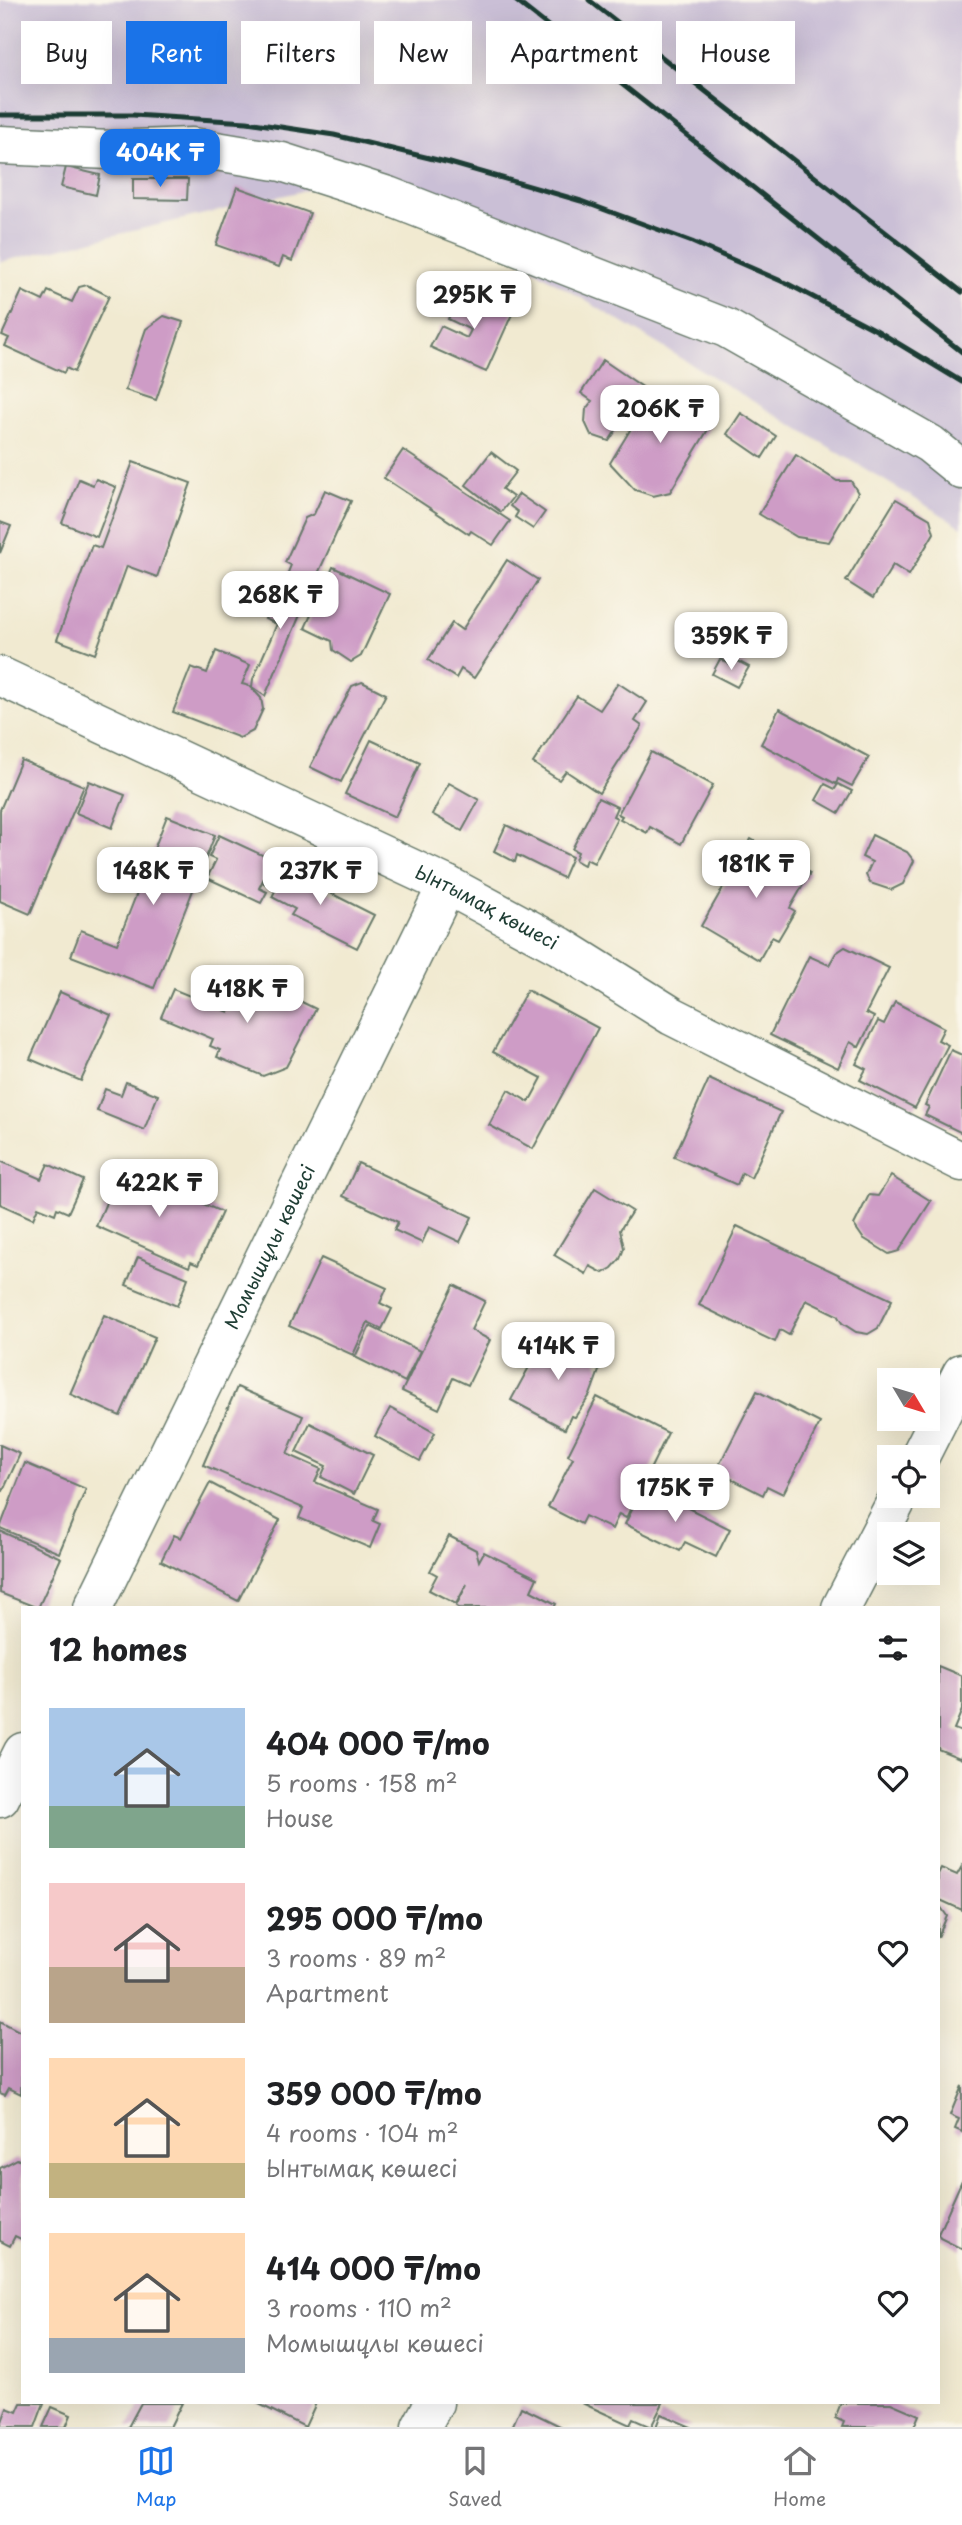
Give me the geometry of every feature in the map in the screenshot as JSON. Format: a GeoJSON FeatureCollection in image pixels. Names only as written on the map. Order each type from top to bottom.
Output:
{"type":"FeatureCollection","features":[{"type":"Feature","properties":{"kind":"street"},"geometry":{"type":"LineString","coordinates":[[0,145],[110,150],[192,148],[282,162],[388,196],[726,328],[930,444],[962,470]]}},
{"type":"Feature","properties":{"kind":"street","name":"Ынтымақ көшесі"},"geometry":{"type":"LineString","coordinates":[[0,676],[447,884],[560,946],[672,1016],[962,1162]]}},
{"type":"Feature","properties":{"kind":"street","name":"Момышұлы көшесі"},"geometry":{"type":"LineString","coordinates":[[94,1606],[447,884]]}},
{"type":"Feature","properties":{"kind":"street"},"geometry":{"type":"LineString","coordinates":[[926,1445],[962,1373]]}},
{"type":"Feature","properties":{"kind":"street"},"geometry":{"type":"LineString","coordinates":[[842,1606],[893,1508]]}},
{"type":"Feature","properties":{"kind":"street"},"geometry":{"type":"LineString","coordinates":[[0,1798],[21,1756]]}},
{"type":"Feature","properties":{"kind":"street"},"geometry":{"type":"LineString","coordinates":[[421,2427],[433,2404]]}},
{"type":"Feature","properties":{"kind":"shaded area"},"geometry":{"type":"Polygon","coordinates":[[[0,0],[962,0],[962,527],[375,174],[0,262],[0,0]]]}},
{"type":"Feature","properties":{"kind":"building"},"geometry":{"type":"Polygon","coordinates":[[[66,167],[100,175],[96,195],[61,187],[66,167]]]}},
{"type":"Feature","properties":{"kind":"building"},"geometry":{"type":"Polygon","coordinates":[[[133,179],[188,179],[187,200],[133,199],[133,179]]]}},
{"type":"Feature","properties":{"kind":"building"},"geometry":{"type":"Polygon","coordinates":[[[237,187],[310,213],[292,261],[283,257],[279,267],[216,245],[237,187]]]}},
{"type":"Feature","properties":{"kind":"building"},"geometry":{"type":"Polygon","coordinates":[[[87,285],[109,296],[74,372],[66,368],[64,373],[5,346],[9,338],[2,335],[22,291],[43,301],[48,291],[72,302],[79,287],[87,285]]]}},
{"type":"Feature","properties":{"kind":"building"},"geometry":{"type":"Polygon","coordinates":[[[462,288],[513,312],[486,372],[430,347],[441,326],[467,338],[471,330],[448,319],[462,288]]]}},
{"type":"Feature","properties":{"kind":"building"},"geometry":{"type":"Polygon","coordinates":[[[164,316],[183,322],[156,400],[125,390],[146,329],[164,316]]]}},
{"type":"Feature","properties":{"kind":"building"},"geometry":{"type":"Polygon","coordinates":[[[603,360],[644,388],[609,441],[591,435],[585,422],[586,409],[592,401],[581,393],[603,360]]]}},
{"type":"Feature","properties":{"kind":"building"},"geometry":{"type":"Polygon","coordinates":[[[655,389],[712,423],[670,492],[653,496],[635,490],[610,463],[655,389]]]}},
{"type":"Feature","properties":{"kind":"building"},"geometry":{"type":"Polygon","coordinates":[[[741,413],[776,436],[762,458],[727,434],[741,413]]]}},
{"type":"Feature","properties":{"kind":"building"},"geometry":{"type":"Polygon","coordinates":[[[403,450],[510,521],[493,545],[471,531],[469,534],[384,478],[403,450]]]}},
{"type":"Feature","properties":{"kind":"building"},"geometry":{"type":"Polygon","coordinates":[[[491,452],[516,471],[502,489],[513,497],[501,512],[466,485],[491,452]]]}},
{"type":"Feature","properties":{"kind":"building"},"geometry":{"type":"Polygon","coordinates":[[[796,455],[837,481],[851,481],[858,493],[829,542],[797,537],[759,514],[796,455]]]}},
{"type":"Feature","properties":{"kind":"building"},"geometry":{"type":"Polygon","coordinates":[[[133,462],[191,483],[157,577],[127,566],[95,654],[57,640],[92,545],[101,548],[133,462]]]}},
{"type":"Feature","properties":{"kind":"building"},"geometry":{"type":"Polygon","coordinates":[[[79,479],[93,485],[96,479],[116,487],[97,537],[62,523],[79,479]]]}},
{"type":"Feature","properties":{"kind":"building"},"geometry":{"type":"Polygon","coordinates":[[[325,490],[351,501],[312,587],[287,575],[291,565],[285,562],[305,518],[314,514],[325,490]]]}},
{"type":"Feature","properties":{"kind":"building"},"geometry":{"type":"Polygon","coordinates":[[[519,494],[545,512],[533,529],[515,517],[518,512],[510,506],[519,494]]]}},
{"type":"Feature","properties":{"kind":"building"},"geometry":{"type":"Polygon","coordinates":[[[896,499],[930,519],[934,533],[909,575],[893,565],[873,598],[846,581],[896,499]]]}},
{"type":"Feature","properties":{"kind":"building"},"geometry":{"type":"Polygon","coordinates":[[[0,522],[11,526],[0,553],[0,522]]]}},
{"type":"Feature","properties":{"kind":"building"},"geometry":{"type":"Polygon","coordinates":[[[507,560],[538,580],[474,678],[461,669],[456,678],[428,660],[452,623],[462,630],[507,560]]]}},
{"type":"Feature","properties":{"kind":"building"},"geometry":{"type":"Polygon","coordinates":[[[333,567],[390,594],[361,656],[351,662],[333,650],[332,641],[305,628],[333,567]]]}},
{"type":"Feature","properties":{"kind":"building"},"geometry":{"type":"Polygon","coordinates":[[[282,579],[310,592],[265,696],[252,687],[253,679],[277,624],[265,619],[282,579]]]}},
{"type":"Feature","properties":{"kind":"building"},"geometry":{"type":"Polygon","coordinates":[[[216,651],[250,665],[242,684],[250,686],[261,698],[263,709],[253,731],[240,738],[173,712],[191,667],[207,673],[216,651]]]}},
{"type":"Feature","properties":{"kind":"building"},"geometry":{"type":"Polygon","coordinates":[[[720,659],[733,666],[736,660],[749,667],[737,687],[712,674],[720,659]]]}},
{"type":"Feature","properties":{"kind":"building"},"geometry":{"type":"Polygon","coordinates":[[[362,682],[386,694],[341,782],[310,767],[352,686],[362,682]]]}},
{"type":"Feature","properties":{"kind":"building"},"geometry":{"type":"Polygon","coordinates":[[[618,683],[647,702],[635,721],[642,726],[599,793],[566,771],[559,780],[533,763],[577,696],[600,710],[618,683]]]}},
{"type":"Feature","properties":{"kind":"building"},"geometry":{"type":"Polygon","coordinates":[[[779,709],[869,757],[852,786],[838,779],[836,784],[761,744],[779,709]]]}},
{"type":"Feature","properties":{"kind":"building"},"geometry":{"type":"Polygon","coordinates":[[[371,740],[420,763],[395,817],[345,794],[371,740]]]}},
{"type":"Feature","properties":{"kind":"building"},"geometry":{"type":"Polygon","coordinates":[[[651,752],[713,785],[681,844],[650,827],[647,833],[620,819],[622,816],[618,814],[651,752]]]}},
{"type":"Feature","properties":{"kind":"building"},"geometry":{"type":"Polygon","coordinates":[[[21,760],[84,786],[30,914],[0,901],[0,810],[21,760]]]}},
{"type":"Feature","properties":{"kind":"building"},"geometry":{"type":"Polygon","coordinates":[[[89,781],[125,795],[112,828],[76,813],[89,781]]]}},
{"type":"Feature","properties":{"kind":"building"},"geometry":{"type":"Polygon","coordinates":[[[449,783],[479,800],[462,831],[432,814],[449,783]]]}},
{"type":"Feature","properties":{"kind":"building"},"geometry":{"type":"Polygon","coordinates":[[[825,784],[835,789],[838,784],[852,791],[839,813],[816,800],[825,784]]]}},
{"type":"Feature","properties":{"kind":"building"},"geometry":{"type":"Polygon","coordinates":[[[598,798],[617,807],[613,816],[617,818],[594,863],[586,859],[584,865],[575,860],[578,852],[572,849],[598,798]]]}},
{"type":"Feature","properties":{"kind":"building"},"geometry":{"type":"Polygon","coordinates":[[[167,816],[215,835],[154,988],[71,956],[81,930],[117,944],[167,816]]]}},
{"type":"Feature","properties":{"kind":"building"},"geometry":{"type":"Polygon","coordinates":[[[506,825],[572,857],[563,878],[517,855],[515,862],[494,851],[506,825]]]}},
{"type":"Feature","properties":{"kind":"building"},"geometry":{"type":"Polygon","coordinates":[[[219,835],[273,860],[259,888],[267,892],[261,903],[207,878],[216,860],[209,857],[219,835]]]}},
{"type":"Feature","properties":{"kind":"building"},"geometry":{"type":"Polygon","coordinates":[[[872,835],[907,852],[914,861],[903,884],[891,890],[870,883],[866,875],[872,862],[862,857],[872,835]]]}},
{"type":"Feature","properties":{"kind":"building"},"geometry":{"type":"Polygon","coordinates":[[[751,839],[810,873],[790,908],[795,911],[778,940],[772,937],[759,960],[701,926],[751,839]]]}},
{"type":"Feature","properties":{"kind":"building"},"geometry":{"type":"Polygon","coordinates":[[[273,864],[374,915],[357,948],[291,915],[295,909],[272,897],[276,889],[264,883],[273,864]]]}},
{"type":"Feature","properties":{"kind":"building"},"geometry":{"type":"Polygon","coordinates":[[[845,947],[889,968],[866,1013],[874,1017],[859,1047],[850,1042],[838,1068],[770,1035],[809,956],[829,965],[836,953],[845,947]]]}},
{"type":"Feature","properties":{"kind":"building"},"geometry":{"type":"Polygon","coordinates":[[[255,979],[316,1009],[286,1067],[263,1076],[217,1057],[220,1050],[210,1046],[213,1039],[161,1017],[173,989],[229,1012],[239,987],[255,979]]]}},
{"type":"Feature","properties":{"kind":"building"},"geometry":{"type":"Polygon","coordinates":[[[527,990],[598,1028],[533,1149],[489,1125],[508,1090],[529,1102],[542,1078],[493,1052],[527,990]]]}},
{"type":"Feature","properties":{"kind":"building"},"geometry":{"type":"Polygon","coordinates":[[[60,992],[111,1015],[81,1081],[30,1059],[60,992]]]}},
{"type":"Feature","properties":{"kind":"building"},"geometry":{"type":"Polygon","coordinates":[[[895,1002],[944,1028],[938,1040],[948,1045],[915,1108],[860,1080],[866,1069],[856,1064],[878,1021],[884,1024],[895,1002]]]}},
{"type":"Feature","properties":{"kind":"building"},"geometry":{"type":"Polygon","coordinates":[[[951,1050],[962,1055],[962,1133],[925,1115],[929,1107],[925,1105],[951,1050]]]}},
{"type":"Feature","properties":{"kind":"building"},"geometry":{"type":"Polygon","coordinates":[[[709,1079],[781,1112],[751,1178],[742,1173],[737,1185],[674,1157],[709,1079]]]}},
{"type":"Feature","properties":{"kind":"building"},"geometry":{"type":"Polygon","coordinates":[[[126,1082],[158,1095],[144,1130],[97,1111],[105,1089],[121,1095],[126,1082]]]}},
{"type":"Feature","properties":{"kind":"building"},"geometry":{"type":"Polygon","coordinates":[[[0,1161],[41,1179],[48,1164],[83,1180],[68,1213],[57,1208],[55,1214],[38,1207],[33,1219],[0,1204],[0,1161]]]}},
{"type":"Feature","properties":{"kind":"building"},"geometry":{"type":"Polygon","coordinates":[[[358,1163],[472,1217],[460,1242],[429,1227],[422,1243],[394,1230],[398,1222],[343,1196],[358,1163]]]}},
{"type":"Feature","properties":{"kind":"building"},"geometry":{"type":"Polygon","coordinates":[[[121,1168],[222,1212],[198,1265],[191,1262],[189,1267],[96,1226],[121,1168]]]}},
{"type":"Feature","properties":{"kind":"building"},"geometry":{"type":"Polygon","coordinates":[[[891,1176],[931,1201],[899,1251],[889,1254],[863,1238],[854,1225],[869,1195],[878,1196],[891,1176]]]}},
{"type":"Feature","properties":{"kind":"building"},"geometry":{"type":"Polygon","coordinates":[[[595,1188],[632,1211],[620,1230],[624,1248],[620,1259],[603,1273],[590,1266],[586,1274],[554,1255],[595,1188]]]}},
{"type":"Feature","properties":{"kind":"building"},"geometry":{"type":"Polygon","coordinates":[[[737,1226],[892,1300],[878,1328],[868,1334],[856,1332],[842,1323],[837,1315],[806,1300],[789,1335],[780,1330],[775,1342],[699,1305],[737,1226]]]}},
{"type":"Feature","properties":{"kind":"building"},"geometry":{"type":"Polygon","coordinates":[[[138,1257],[188,1278],[177,1306],[126,1285],[138,1257]]]}},
{"type":"Feature","properties":{"kind":"building"},"geometry":{"type":"Polygon","coordinates":[[[321,1258],[387,1288],[380,1303],[392,1309],[382,1329],[368,1322],[353,1355],[289,1326],[321,1258]]]}},
{"type":"Feature","properties":{"kind":"building"},"geometry":{"type":"Polygon","coordinates":[[[454,1285],[485,1301],[471,1330],[490,1340],[468,1385],[453,1378],[439,1409],[402,1391],[454,1285]]]}},
{"type":"Feature","properties":{"kind":"building"},"geometry":{"type":"Polygon","coordinates":[[[104,1315],[155,1337],[120,1416],[70,1394],[104,1315]]]}},
{"type":"Feature","properties":{"kind":"building"},"geometry":{"type":"Polygon","coordinates":[[[370,1326],[420,1351],[405,1382],[355,1357],[370,1326]]]}},
{"type":"Feature","properties":{"kind":"building"},"geometry":{"type":"Polygon","coordinates":[[[546,1336],[575,1352],[578,1347],[595,1356],[600,1368],[590,1395],[575,1417],[571,1416],[565,1429],[511,1400],[546,1336]]]}},
{"type":"Feature","properties":{"kind":"building"},"geometry":{"type":"Polygon","coordinates":[[[237,1387],[303,1416],[287,1454],[321,1469],[315,1482],[378,1509],[373,1521],[380,1524],[370,1548],[299,1518],[303,1508],[203,1465],[237,1387]]]}},
{"type":"Feature","properties":{"kind":"building"},"geometry":{"type":"Polygon","coordinates":[[[757,1391],[820,1423],[783,1494],[767,1486],[763,1495],[716,1471],[757,1391]]]}},
{"type":"Feature","properties":{"kind":"building"},"geometry":{"type":"Polygon","coordinates":[[[597,1397],[668,1433],[626,1518],[619,1514],[612,1529],[585,1516],[581,1524],[548,1507],[573,1458],[568,1455],[597,1397]]]}},
{"type":"Feature","properties":{"kind":"building"},"geometry":{"type":"Polygon","coordinates":[[[390,1408],[435,1433],[420,1461],[375,1436],[390,1408]]]}},
{"type":"Feature","properties":{"kind":"building"},"geometry":{"type":"Polygon","coordinates":[[[310,1423],[373,1455],[354,1494],[321,1477],[326,1466],[296,1452],[310,1423]]]}},
{"type":"Feature","properties":{"kind":"building"},"geometry":{"type":"Polygon","coordinates":[[[0,1445],[20,1454],[3,1491],[0,1490],[0,1445]]]}},
{"type":"Feature","properties":{"kind":"building"},"geometry":{"type":"Polygon","coordinates":[[[25,1463],[86,1489],[59,1553],[0,1528],[25,1463]]]}},
{"type":"Feature","properties":{"kind":"building"},"geometry":{"type":"Polygon","coordinates":[[[210,1483],[280,1520],[238,1601],[161,1561],[174,1535],[181,1538],[210,1483]]]}},
{"type":"Feature","properties":{"kind":"building"},"geometry":{"type":"Polygon","coordinates":[[[644,1486],[730,1529],[716,1557],[685,1542],[680,1551],[625,1524],[644,1486]]]}},
{"type":"Feature","properties":{"kind":"building"},"geometry":{"type":"Polygon","coordinates":[[[0,1531],[61,1558],[39,1606],[0,1593],[0,1531]]]}},
{"type":"Feature","properties":{"kind":"building"},"geometry":{"type":"Polygon","coordinates":[[[449,1536],[476,1550],[479,1561],[484,1552],[537,1578],[531,1591],[556,1604],[456,1606],[467,1584],[456,1604],[429,1590],[437,1575],[430,1571],[449,1536]]]}},
{"type":"Feature","properties":{"kind":"building"},"geometry":{"type":"Polygon","coordinates":[[[940,1667],[962,1676],[962,1710],[954,1729],[962,1732],[962,1759],[940,1750],[940,1667]]]}},
{"type":"Feature","properties":{"kind":"building"},"geometry":{"type":"Polygon","coordinates":[[[962,1866],[962,1910],[940,1900],[941,1868],[957,1875],[962,1866]]]}},
{"type":"Feature","properties":{"kind":"building"},"geometry":{"type":"Polygon","coordinates":[[[940,1906],[947,1916],[940,1932],[940,1906]]]}},
{"type":"Feature","properties":{"kind":"building"},"geometry":{"type":"Polygon","coordinates":[[[0,2021],[21,2032],[21,2094],[9,2088],[5,2095],[0,2093],[0,2021]]]}},
{"type":"Feature","properties":{"kind":"building"},"geometry":{"type":"Polygon","coordinates":[[[962,2086],[962,2132],[955,2129],[959,2119],[950,2115],[962,2086]]]}},
{"type":"Feature","properties":{"kind":"building"},"geometry":{"type":"Polygon","coordinates":[[[17,2159],[21,2161],[21,2239],[15,2236],[10,2246],[0,2241],[0,2168],[17,2159]]]}},
{"type":"Feature","properties":{"kind":"building"},"geometry":{"type":"Polygon","coordinates":[[[962,2180],[962,2249],[940,2238],[940,2230],[962,2180]]]}},
{"type":"Feature","properties":{"kind":"building"},"geometry":{"type":"Polygon","coordinates":[[[21,2403],[44,2404],[35,2427],[0,2427],[7,2408],[17,2412],[21,2403]]]}},
{"type":"Feature","properties":{"kind":"building"},"geometry":{"type":"Polygon","coordinates":[[[140,2404],[182,2404],[170,2427],[128,2427],[140,2404]]]}},
{"type":"Feature","properties":{"kind":"building"},"geometry":{"type":"Polygon","coordinates":[[[259,2404],[316,2404],[305,2427],[259,2404]]]}},
{"type":"Feature","properties":{"kind":"building"},"geometry":{"type":"Polygon","coordinates":[[[584,2404],[662,2404],[651,2427],[633,2419],[630,2425],[584,2404]]]}},
{"type":"Feature","properties":{"kind":"building"},"geometry":{"type":"Polygon","coordinates":[[[841,2404],[893,2404],[919,2415],[914,2427],[842,2427],[844,2422],[835,2418],[841,2404]]]}},
{"type":"Feature","properties":{"kind":"building"},"geometry":{"type":"Polygon","coordinates":[[[52,2407],[71,2415],[66,2427],[43,2427],[52,2407]]]}},
{"type":"Feature","properties":{"kind":"building"},"geometry":{"type":"Polygon","coordinates":[[[521,2407],[562,2427],[512,2427],[521,2407]]]}},
{"type":"Feature","properties":{"kind":"building"},"geometry":{"type":"Polygon","coordinates":[[[661,2414],[691,2427],[656,2427],[661,2414]]]}},
{"type":"Feature","properties":{"kind":"railway"},"geometry":{"type":"LineString","coordinates":[[515,0],[962,352]]}},
{"type":"Feature","properties":{"kind":"railway"},"geometry":{"type":"LineString","coordinates":[[589,0],[962,292]]}},
{"type":"Feature","properties":{"kind":"railway"},"geometry":{"type":"LineString","coordinates":[[0,115],[133,115],[247,122],[334,135],[450,163],[581,201],[692,242],[788,284],[876,330],[962,382]]}}]}
